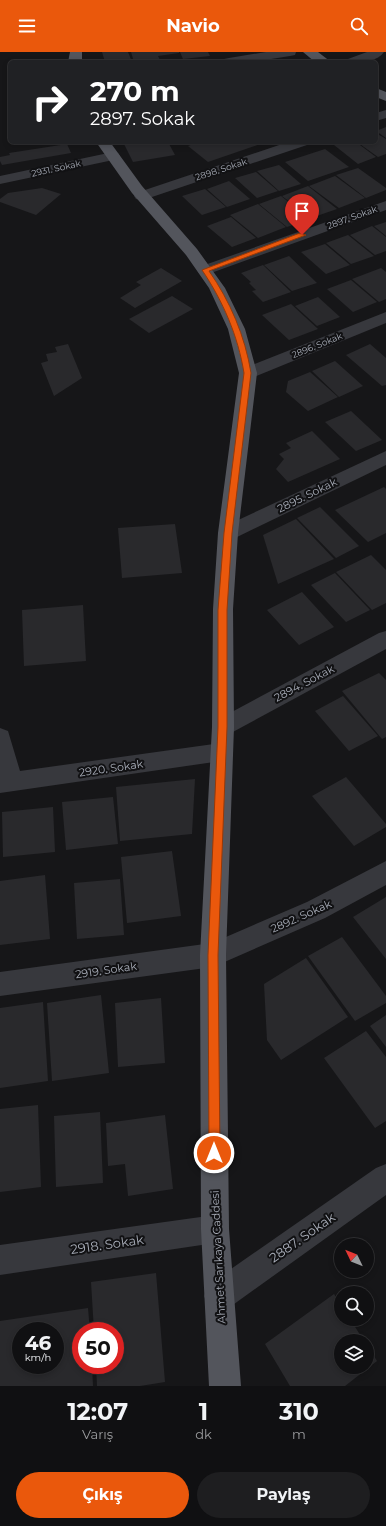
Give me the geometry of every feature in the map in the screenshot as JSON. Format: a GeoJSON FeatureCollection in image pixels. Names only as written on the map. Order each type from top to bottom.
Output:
{"type":"FeatureCollection","features":[{"type":"Feature","properties":{"kind":"main road"},"geometry":{"type":"LineString","coordinates":[[309,52],[321,60]]}},
{"type":"Feature","properties":{"kind":"main road","name":"Ahmet Sarıkaya Caddesi"},"geometry":{"type":"LineString","coordinates":[[108,149],[141,196],[205,270],[217,288],[244,351],[248,373],[228,533],[223,610],[222,727],[213,955],[215,1229],[225,1386]]}},
{"type":"Feature","properties":{"kind":"street"},"geometry":{"type":"LineString","coordinates":[[241,60],[290,52]]}},
{"type":"Feature","properties":{"kind":"street"},"geometry":{"type":"LineString","coordinates":[[358,60],[378,52]]}},
{"type":"Feature","properties":{"kind":"street","name":"2898. Sokak"},"geometry":{"type":"LineString","coordinates":[[141,196],[296,144]]}},
{"type":"Feature","properties":{"kind":"street","name":"2931. Sokak"},"geometry":{"type":"LineString","coordinates":[[0,180],[108,149]]}},
{"type":"Feature","properties":{"kind":"street","name":"2897. Sokak"},"geometry":{"type":"LineString","coordinates":[[205,270],[386,205]]}},
{"type":"Feature","properties":{"kind":"street","name":"2896. Sokak"},"geometry":{"type":"LineString","coordinates":[[248,373],[386,317]]}},
{"type":"Feature","properties":{"kind":"street","name":"2895. Sokak"},"geometry":{"type":"LineString","coordinates":[[228,533],[386,457]]}},
{"type":"Feature","properties":{"kind":"street","name":"2894. Sokak"},"geometry":{"type":"LineString","coordinates":[[222,727],[386,639]]}},
{"type":"Feature","properties":{"kind":"street"},"geometry":{"type":"LineString","coordinates":[[0,737],[6,782]]}},
{"type":"Feature","properties":{"kind":"street","name":"2920. Sokak"},"geometry":{"type":"LineString","coordinates":[[6,782],[221,752]]}},
{"type":"Feature","properties":{"kind":"street","name":"2892. Sokak"},"geometry":{"type":"LineString","coordinates":[[213,955],[316,910],[365,885],[386,872]]}},
{"type":"Feature","properties":{"kind":"street","name":"2919. Sokak"},"geometry":{"type":"LineString","coordinates":[[0,984],[213,955]]}},
{"type":"Feature","properties":{"kind":"street","name":"2887. Sokak"},"geometry":{"type":"LineString","coordinates":[[219,1296],[386,1178]]}},
{"type":"Feature","properties":{"kind":"street","name":"2918. Sokak"},"geometry":{"type":"LineString","coordinates":[[0,1260],[215,1229]]}},
{"type":"Feature","properties":{"kind":"building"},"geometry":{"type":"Polygon","coordinates":[[[102,52],[128,52],[131,60],[104,60],[102,52]]]}},
{"type":"Feature","properties":{"kind":"building"},"geometry":{"type":"Polygon","coordinates":[[[131,52],[179,52],[158,56],[160,60],[133,60],[131,52]]]}},
{"type":"Feature","properties":{"kind":"building"},"geometry":{"type":"Polygon","coordinates":[[[180,52],[208,52],[210,56],[183,59],[180,52]]]}},
{"type":"Feature","properties":{"kind":"building"},"geometry":{"type":"Polygon","coordinates":[[[386,127],[386,138],[378,132],[378,130],[386,127]]]}},
{"type":"Feature","properties":{"kind":"building"},"geometry":{"type":"Polygon","coordinates":[[[378,134],[386,139],[386,154],[378,157],[360,144],[378,144],[378,134]]]}},
{"type":"Feature","properties":{"kind":"building"},"geometry":{"type":"Polygon","coordinates":[[[67,144],[71,153],[2,165],[0,161],[0,157],[10,155],[9,153],[67,144]]]}},
{"type":"Feature","properties":{"kind":"building"},"geometry":{"type":"Polygon","coordinates":[[[124,144],[169,144],[175,155],[133,162],[124,144]]]}},
{"type":"Feature","properties":{"kind":"building"},"geometry":{"type":"Polygon","coordinates":[[[194,144],[260,144],[208,162],[188,146],[194,144]]]}},
{"type":"Feature","properties":{"kind":"building"},"geometry":{"type":"Polygon","coordinates":[[[359,144],[376,157],[358,164],[334,145],[359,144]]]}},
{"type":"Feature","properties":{"kind":"building"},"geometry":{"type":"Polygon","coordinates":[[[325,149],[349,167],[308,181],[285,162],[325,149]]]}},
{"type":"Feature","properties":{"kind":"building"},"geometry":{"type":"Polygon","coordinates":[[[279,165],[301,184],[279,191],[257,171],[279,165]]]}},
{"type":"Feature","properties":{"kind":"building"},"geometry":{"type":"Polygon","coordinates":[[[358,168],[386,188],[386,190],[366,198],[336,175],[358,168]]]}},
{"type":"Feature","properties":{"kind":"building"},"geometry":{"type":"Polygon","coordinates":[[[256,172],[278,191],[257,198],[235,178],[256,172]]]}},
{"type":"Feature","properties":{"kind":"building"},"geometry":{"type":"Polygon","coordinates":[[[335,176],[365,198],[339,208],[309,186],[335,176]]]}},
{"type":"Feature","properties":{"kind":"building"},"geometry":{"type":"Polygon","coordinates":[[[229,181],[250,199],[227,207],[207,189],[229,181]]]}},
{"type":"Feature","properties":{"kind":"building"},"geometry":{"type":"Polygon","coordinates":[[[308,186],[337,209],[311,218],[282,196],[308,186]]]}},
{"type":"Feature","properties":{"kind":"building"},"geometry":{"type":"Polygon","coordinates":[[[42,188],[61,194],[36,215],[0,202],[0,199],[8,193],[42,188]]]}},
{"type":"Feature","properties":{"kind":"building"},"geometry":{"type":"Polygon","coordinates":[[[205,189],[226,207],[202,215],[182,196],[205,189]]]}},
{"type":"Feature","properties":{"kind":"building"},"geometry":{"type":"Polygon","coordinates":[[[281,196],[310,219],[287,227],[259,204],[281,196]]]}},
{"type":"Feature","properties":{"kind":"building"},"geometry":{"type":"Polygon","coordinates":[[[258,204],[286,227],[258,238],[230,215],[258,204]]]}},
{"type":"Feature","properties":{"kind":"building"},"geometry":{"type":"Polygon","coordinates":[[[231,217],[256,238],[232,247],[207,226],[231,217]]]}},
{"type":"Feature","properties":{"kind":"building"},"geometry":{"type":"Polygon","coordinates":[[[386,222],[386,236],[374,226],[386,222]]]}},
{"type":"Feature","properties":{"kind":"building"},"geometry":{"type":"Polygon","coordinates":[[[372,226],[386,237],[386,251],[375,255],[350,235],[372,226]]]}},
{"type":"Feature","properties":{"kind":"building"},"geometry":{"type":"Polygon","coordinates":[[[348,235],[374,256],[351,264],[326,243],[348,235]]]}},
{"type":"Feature","properties":{"kind":"building"},"geometry":{"type":"Polygon","coordinates":[[[325,244],[350,265],[326,274],[301,252],[325,244]]]}},
{"type":"Feature","properties":{"kind":"building"},"geometry":{"type":"Polygon","coordinates":[[[289,256],[317,283],[292,291],[264,265],[289,256]]]}},
{"type":"Feature","properties":{"kind":"building"},"geometry":{"type":"Polygon","coordinates":[[[263,265],[291,292],[263,302],[252,291],[256,290],[249,283],[251,282],[241,273],[263,265]]]}},
{"type":"Feature","properties":{"kind":"building"},"geometry":{"type":"Polygon","coordinates":[[[161,268],[182,281],[135,308],[120,298],[141,285],[136,282],[161,268]]]}},
{"type":"Feature","properties":{"kind":"building"},"geometry":{"type":"Polygon","coordinates":[[[381,268],[386,272],[386,299],[379,302],[352,279],[381,268]]]}},
{"type":"Feature","properties":{"kind":"building"},"geometry":{"type":"Polygon","coordinates":[[[351,280],[377,302],[353,312],[327,289],[351,280]]]}},
{"type":"Feature","properties":{"kind":"building"},"geometry":{"type":"Polygon","coordinates":[[[172,296],[193,309],[149,333],[129,319],[172,296]]]}},
{"type":"Feature","properties":{"kind":"building"},"geometry":{"type":"Polygon","coordinates":[[[318,297],[340,317],[317,326],[295,306],[318,297]]]}},
{"type":"Feature","properties":{"kind":"building"},"geometry":{"type":"Polygon","coordinates":[[[291,304],[318,329],[289,340],[262,315],[291,304]]]}},
{"type":"Feature","properties":{"kind":"building"},"geometry":{"type":"Polygon","coordinates":[[[68,344],[82,378],[54,396],[41,363],[48,361],[46,354],[57,352],[55,347],[68,344]]]}},
{"type":"Feature","properties":{"kind":"building"},"geometry":{"type":"Polygon","coordinates":[[[370,344],[386,358],[386,385],[382,386],[346,355],[370,344]]]}},
{"type":"Feature","properties":{"kind":"building"},"geometry":{"type":"Polygon","coordinates":[[[335,361],[363,386],[339,397],[312,371],[335,361]]]}},
{"type":"Feature","properties":{"kind":"building"},"geometry":{"type":"Polygon","coordinates":[[[310,372],[338,397],[308,411],[286,392],[288,381],[310,372]]]}},
{"type":"Feature","properties":{"kind":"building"},"geometry":{"type":"Polygon","coordinates":[[[351,411],[382,440],[356,451],[325,422],[351,411]]]}},
{"type":"Feature","properties":{"kind":"building"},"geometry":{"type":"Polygon","coordinates":[[[312,431],[340,459],[288,482],[276,469],[284,459],[279,454],[291,448],[286,443],[312,431]]]}},
{"type":"Feature","properties":{"kind":"building"},"geometry":{"type":"Polygon","coordinates":[[[384,487],[386,489],[386,533],[368,542],[335,510],[384,487]]]}},
{"type":"Feature","properties":{"kind":"building"},"geometry":{"type":"Polygon","coordinates":[[[320,507],[359,546],[336,558],[297,518],[320,507]]]}},
{"type":"Feature","properties":{"kind":"building"},"geometry":{"type":"Polygon","coordinates":[[[296,519],[334,559],[278,584],[263,535],[296,519]]]}},
{"type":"Feature","properties":{"kind":"building"},"geometry":{"type":"Polygon","coordinates":[[[175,524],[182,573],[122,578],[118,528],[175,524]]]}},
{"type":"Feature","properties":{"kind":"building"},"geometry":{"type":"Polygon","coordinates":[[[371,555],[386,570],[386,603],[372,610],[336,572],[371,555]]]}},
{"type":"Feature","properties":{"kind":"building"},"geometry":{"type":"Polygon","coordinates":[[[335,573],[370,610],[346,622],[311,585],[335,573]]]}},
{"type":"Feature","properties":{"kind":"building"},"geometry":{"type":"Polygon","coordinates":[[[302,592],[334,627],[299,645],[267,610],[302,592]]]}},
{"type":"Feature","properties":{"kind":"building"},"geometry":{"type":"Polygon","coordinates":[[[83,605],[86,661],[24,666],[22,610],[83,605]]]}},
{"type":"Feature","properties":{"kind":"building"},"geometry":{"type":"Polygon","coordinates":[[[379,673],[386,680],[386,737],[382,739],[342,691],[379,673]]]}},
{"type":"Feature","properties":{"kind":"building"},"geometry":{"type":"Polygon","coordinates":[[[343,696],[378,736],[349,751],[315,711],[343,696]]]}},
{"type":"Feature","properties":{"kind":"building"},"geometry":{"type":"Polygon","coordinates":[[[346,777],[386,824],[386,827],[354,846],[312,796],[346,777]]]}},
{"type":"Feature","properties":{"kind":"building"},"geometry":{"type":"Polygon","coordinates":[[[195,779],[192,834],[120,841],[116,787],[195,779]]]}},
{"type":"Feature","properties":{"kind":"building"},"geometry":{"type":"Polygon","coordinates":[[[113,797],[118,844],[66,850],[62,802],[113,797]]]}},
{"type":"Feature","properties":{"kind":"building"},"geometry":{"type":"Polygon","coordinates":[[[53,807],[55,852],[3,857],[2,812],[53,807]]]}},
{"type":"Feature","properties":{"kind":"building"},"geometry":{"type":"Polygon","coordinates":[[[172,851],[181,916],[127,923],[121,857],[172,851]]]}},
{"type":"Feature","properties":{"kind":"building"},"geometry":{"type":"Polygon","coordinates":[[[45,875],[50,939],[0,945],[0,881],[45,875]]]}},
{"type":"Feature","properties":{"kind":"building"},"geometry":{"type":"Polygon","coordinates":[[[120,879],[124,935],[77,939],[74,883],[120,879]]]}},
{"type":"Feature","properties":{"kind":"building"},"geometry":{"type":"Polygon","coordinates":[[[386,897],[386,959],[353,917],[386,897]]]}},
{"type":"Feature","properties":{"kind":"building"},"geometry":{"type":"Polygon","coordinates":[[[342,937],[386,996],[386,1003],[355,1021],[308,956],[342,937]]]}},
{"type":"Feature","properties":{"kind":"building"},"geometry":{"type":"Polygon","coordinates":[[[306,958],[348,1017],[281,1060],[267,1040],[264,984],[306,958]]]}},
{"type":"Feature","properties":{"kind":"building"},"geometry":{"type":"Polygon","coordinates":[[[101,995],[109,1073],[52,1081],[47,1003],[101,995]]]}},
{"type":"Feature","properties":{"kind":"building"},"geometry":{"type":"Polygon","coordinates":[[[161,998],[165,1063],[118,1067],[115,1003],[161,998]]]}},
{"type":"Feature","properties":{"kind":"building"},"geometry":{"type":"Polygon","coordinates":[[[43,1002],[48,1081],[0,1088],[0,1008],[43,1002]]]}},
{"type":"Feature","properties":{"kind":"building"},"geometry":{"type":"Polygon","coordinates":[[[386,1015],[386,1047],[370,1026],[386,1015]]]}},
{"type":"Feature","properties":{"kind":"building"},"geometry":{"type":"Polygon","coordinates":[[[366,1031],[386,1057],[386,1121],[375,1128],[324,1058],[366,1031]]]}},
{"type":"Feature","properties":{"kind":"building"},"geometry":{"type":"Polygon","coordinates":[[[38,1105],[41,1187],[0,1192],[0,1109],[38,1105]]]}},
{"type":"Feature","properties":{"kind":"building"},"geometry":{"type":"Polygon","coordinates":[[[100,1112],[103,1183],[56,1187],[54,1116],[100,1112]]]}},
{"type":"Feature","properties":{"kind":"building"},"geometry":{"type":"Polygon","coordinates":[[[165,1115],[173,1189],[128,1196],[125,1164],[108,1166],[106,1123],[165,1115]]]}},
{"type":"Feature","properties":{"kind":"building"},"geometry":{"type":"Polygon","coordinates":[[[156,1273],[165,1382],[140,1386],[97,1386],[96,1374],[124,1374],[124,1322],[93,1322],[91,1282],[156,1273]]]}},
{"type":"Feature","properties":{"kind":"building"},"geometry":{"type":"Polygon","coordinates":[[[334,1294],[334,1326],[354,1326],[360,1334],[334,1334],[334,1374],[360,1374],[345,1386],[290,1386],[265,1344],[334,1294]]]}},
{"type":"Feature","properties":{"kind":"building"},"geometry":{"type":"Polygon","coordinates":[[[88,1308],[89,1322],[72,1322],[72,1374],[92,1374],[93,1386],[0,1386],[0,1321],[88,1308]]]}},
{"type":"Feature","properties":{"kind":"building"},"geometry":{"type":"Polygon","coordinates":[[[374,1356],[377,1361],[374,1363],[374,1356]]]}},
{"type":"Feature","properties":{"kind":"route"},"geometry":{"type":"LineString","coordinates":[[214,1153],[213,955],[222,727],[223,610],[228,533],[248,373],[244,351],[228,310],[217,288],[205,270],[302,235]]}}]}
